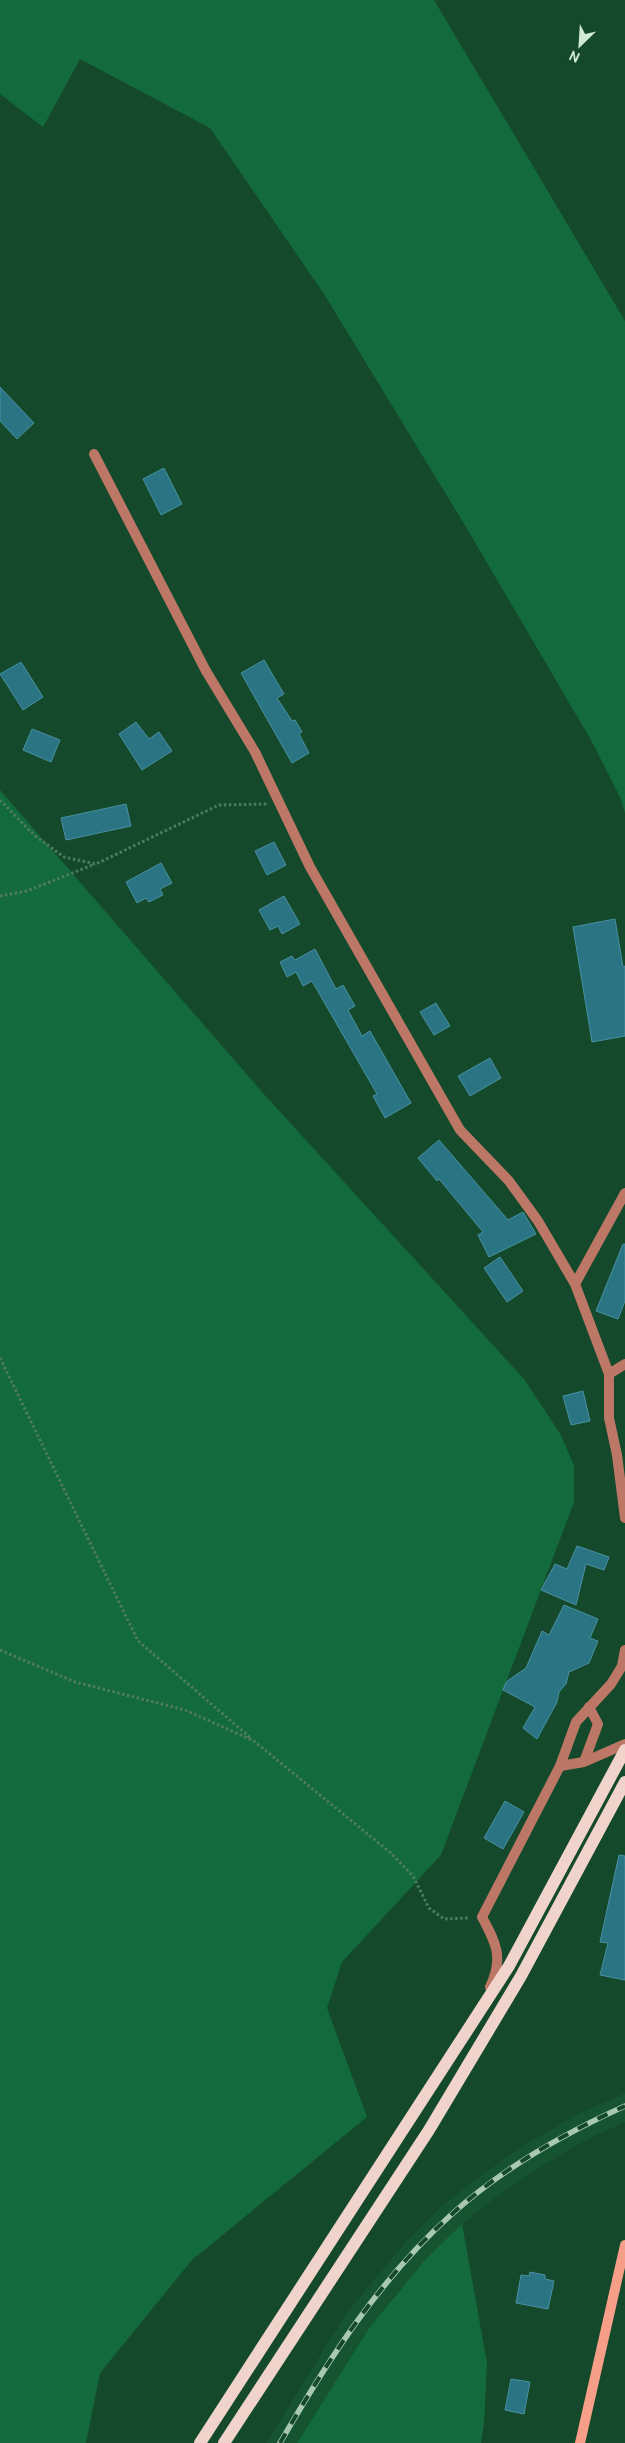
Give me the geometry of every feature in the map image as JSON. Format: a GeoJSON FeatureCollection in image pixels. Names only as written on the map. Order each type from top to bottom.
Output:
{"type":"FeatureCollection","features":[{"type":"Feature","properties":{"kind":"main road"},"geometry":{"type":"LineString","coordinates":[[200,2443],[509,1966],[625,1750]]}},
{"type":"Feature","properties":{"kind":"main road"},"geometry":{"type":"LineString","coordinates":[[224,2443],[433,2122],[521,1976],[625,1782]]}},
{"type":"Feature","properties":{"kind":"street"},"geometry":{"type":"LineString","coordinates":[[94,454],[206,670],[255,752],[310,867],[460,1130],[508,1181],[538,1220],[576,1284],[609,1374],[609,1418],[617,1455],[625,1518]]}},
{"type":"Feature","properties":{"kind":"street"},"geometry":{"type":"LineString","coordinates":[[576,1284],[625,1193]]}},
{"type":"Feature","properties":{"kind":"street"},"geometry":{"type":"LineString","coordinates":[[609,1374],[625,1364]]}},
{"type":"Feature","properties":{"kind":"street"},"geometry":{"type":"LineString","coordinates":[[472,2025],[497,1969],[496,1944],[482,1917],[560,1766],[576,1722],[611,1684],[622,1666],[625,1650]]}},
{"type":"Feature","properties":{"kind":"street"},"geometry":{"type":"LineString","coordinates":[[584,1762],[598,1724],[589,1707]]}},
{"type":"Feature","properties":{"kind":"street"},"geometry":{"type":"LineString","coordinates":[[560,1766],[584,1762],[625,1744]]}},
{"type":"Feature","properties":{"kind":"street"},"geometry":{"type":"LineString","coordinates":[[580,2443],[625,2246]]}},
{"type":"Feature","properties":{"kind":"path"},"geometry":{"type":"LineString","coordinates":[[0,800],[34,835],[64,857],[96,864]]}},
{"type":"Feature","properties":{"kind":"path"},"geometry":{"type":"LineString","coordinates":[[0,896],[27,891],[96,864],[219,805],[280,804]]}},
{"type":"Feature","properties":{"kind":"path"},"geometry":{"type":"LineString","coordinates":[[0,1358],[138,1641],[254,1741],[392,1854],[412,1876],[429,1908],[444,1919],[482,1917]]}},
{"type":"Feature","properties":{"kind":"path"},"geometry":{"type":"LineString","coordinates":[[0,1650],[75,1682],[185,1710],[254,1741]]}},
{"type":"Feature","properties":{"kind":"shaded area"},"geometry":{"type":"Polygon","coordinates":[[[0,0],[434,0],[625,321],[625,813],[621,799],[591,740],[466,527],[324,294],[210,128],[80,59],[43,127],[0,94],[0,0]]]}},
{"type":"Feature","properties":{"kind":"shaded area"},"geometry":{"type":"Polygon","coordinates":[[[0,790],[262,1092],[524,1379],[561,1435],[574,1466],[574,1502],[441,1855],[342,1962],[327,2008],[367,2117],[192,2260],[100,2373],[86,2443],[0,2443],[0,790]]]}},
{"type":"Feature","properties":{"kind":"shaded area"},"geometry":{"type":"Polygon","coordinates":[[[625,2093],[625,2122],[588,2139],[542,2166],[499,2195],[462,2224],[396,2294],[369,2328],[297,2443],[266,2443],[347,2312],[406,2242],[444,2204],[528,2143],[576,2115],[625,2093]]]}},
{"type":"Feature","properties":{"kind":"shaded area"},"geometry":{"type":"Polygon","coordinates":[[[462,2224],[487,2363],[484,2424],[481,2443],[297,2443],[369,2328],[425,2260],[462,2224]]]}},
{"type":"Feature","properties":{"kind":"building"},"geometry":{"type":"Polygon","coordinates":[[[0,387],[34,423],[17,439],[0,421],[0,387]]]}},
{"type":"Feature","properties":{"kind":"building"},"geometry":{"type":"Polygon","coordinates":[[[164,468],[182,504],[161,515],[143,479],[164,468]]]}},
{"type":"Feature","properties":{"kind":"building"},"geometry":{"type":"Polygon","coordinates":[[[264,660],[284,694],[277,698],[292,721],[295,720],[302,732],[299,734],[309,753],[292,763],[241,673],[264,660]]]}},
{"type":"Feature","properties":{"kind":"building"},"geometry":{"type":"Polygon","coordinates":[[[21,662],[43,697],[23,710],[0,674],[21,662]]]}},
{"type":"Feature","properties":{"kind":"building"},"geometry":{"type":"Polygon","coordinates":[[[136,722],[149,739],[159,732],[172,751],[142,770],[119,734],[136,722]]]}},
{"type":"Feature","properties":{"kind":"building"},"geometry":{"type":"Polygon","coordinates":[[[32,729],[60,740],[51,762],[23,750],[32,729]]]}},
{"type":"Feature","properties":{"kind":"building"},"geometry":{"type":"Polygon","coordinates":[[[126,804],[131,826],[66,840],[61,818],[126,804]]]}},
{"type":"Feature","properties":{"kind":"building"},"geometry":{"type":"Polygon","coordinates":[[[274,842],[286,865],[267,875],[255,851],[274,842]]]}},
{"type":"Feature","properties":{"kind":"building"},"geometry":{"type":"Polygon","coordinates":[[[161,863],[172,883],[160,889],[163,895],[149,902],[146,898],[137,903],[126,882],[161,863]]]}},
{"type":"Feature","properties":{"kind":"building"},"geometry":{"type":"Polygon","coordinates":[[[284,896],[300,924],[282,934],[278,926],[270,930],[259,910],[284,896]]]}},
{"type":"Feature","properties":{"kind":"building"},"geometry":{"type":"Polygon","coordinates":[[[615,919],[623,967],[625,966],[625,1036],[592,1042],[573,927],[615,919]]]}},
{"type":"Feature","properties":{"kind":"building"},"geometry":{"type":"Polygon","coordinates":[[[315,949],[336,989],[343,985],[355,1006],[348,1010],[362,1036],[370,1031],[411,1103],[385,1118],[373,1096],[377,1094],[312,981],[303,986],[296,972],[287,977],[280,962],[292,956],[295,960],[315,949]]]}},
{"type":"Feature","properties":{"kind":"building"},"geometry":{"type":"Polygon","coordinates":[[[436,1003],[450,1026],[434,1035],[420,1012],[436,1003]]]}},
{"type":"Feature","properties":{"kind":"building"},"geometry":{"type":"Polygon","coordinates":[[[490,1058],[501,1078],[470,1096],[458,1076],[490,1058]]]}},
{"type":"Feature","properties":{"kind":"building"},"geometry":{"type":"Polygon","coordinates":[[[439,1140],[508,1220],[523,1212],[536,1234],[489,1257],[478,1235],[483,1232],[439,1179],[437,1181],[418,1158],[439,1140]]]}},
{"type":"Feature","properties":{"kind":"building"},"geometry":{"type":"Polygon","coordinates":[[[623,1244],[625,1244],[625,1301],[618,1319],[596,1311],[623,1244]]]}},
{"type":"Feature","properties":{"kind":"building"},"geometry":{"type":"Polygon","coordinates":[[[500,1257],[523,1291],[507,1302],[484,1268],[500,1257]]]}},
{"type":"Feature","properties":{"kind":"building"},"geometry":{"type":"Polygon","coordinates":[[[583,1391],[590,1421],[571,1425],[563,1396],[583,1391]]]}},
{"type":"Feature","properties":{"kind":"building"},"geometry":{"type":"Polygon","coordinates":[[[577,1546],[609,1557],[604,1570],[586,1564],[576,1605],[541,1590],[555,1564],[567,1569],[577,1546]]]}},
{"type":"Feature","properties":{"kind":"building"},"geometry":{"type":"Polygon","coordinates":[[[564,1605],[598,1619],[590,1638],[598,1641],[589,1663],[569,1672],[566,1684],[559,1692],[557,1702],[537,1739],[523,1728],[535,1707],[503,1690],[506,1682],[526,1668],[542,1631],[549,1635],[564,1605]]]}},
{"type":"Feature","properties":{"kind":"building"},"geometry":{"type":"Polygon","coordinates":[[[505,1801],[524,1812],[503,1849],[484,1838],[505,1801]]]}},
{"type":"Feature","properties":{"kind":"building"},"geometry":{"type":"Polygon","coordinates":[[[619,1855],[625,1856],[625,1980],[600,1975],[608,1943],[600,1942],[619,1855]]]}},
{"type":"Feature","properties":{"kind":"building"},"geometry":{"type":"Polygon","coordinates":[[[530,2272],[545,2275],[545,2279],[554,2281],[548,2309],[516,2303],[521,2275],[529,2276],[530,2272]]]}},
{"type":"Feature","properties":{"kind":"building"},"geometry":{"type":"Polygon","coordinates":[[[511,2379],[530,2382],[524,2414],[505,2410],[511,2379]]]}},
{"type":"Feature","properties":{"kind":"railway"},"geometry":{"type":"LineString","coordinates":[[280,2443],[317,2381],[357,2321],[402,2265],[426,2239],[472,2197],[513,2167],[556,2140],[625,2106]]}}]}
